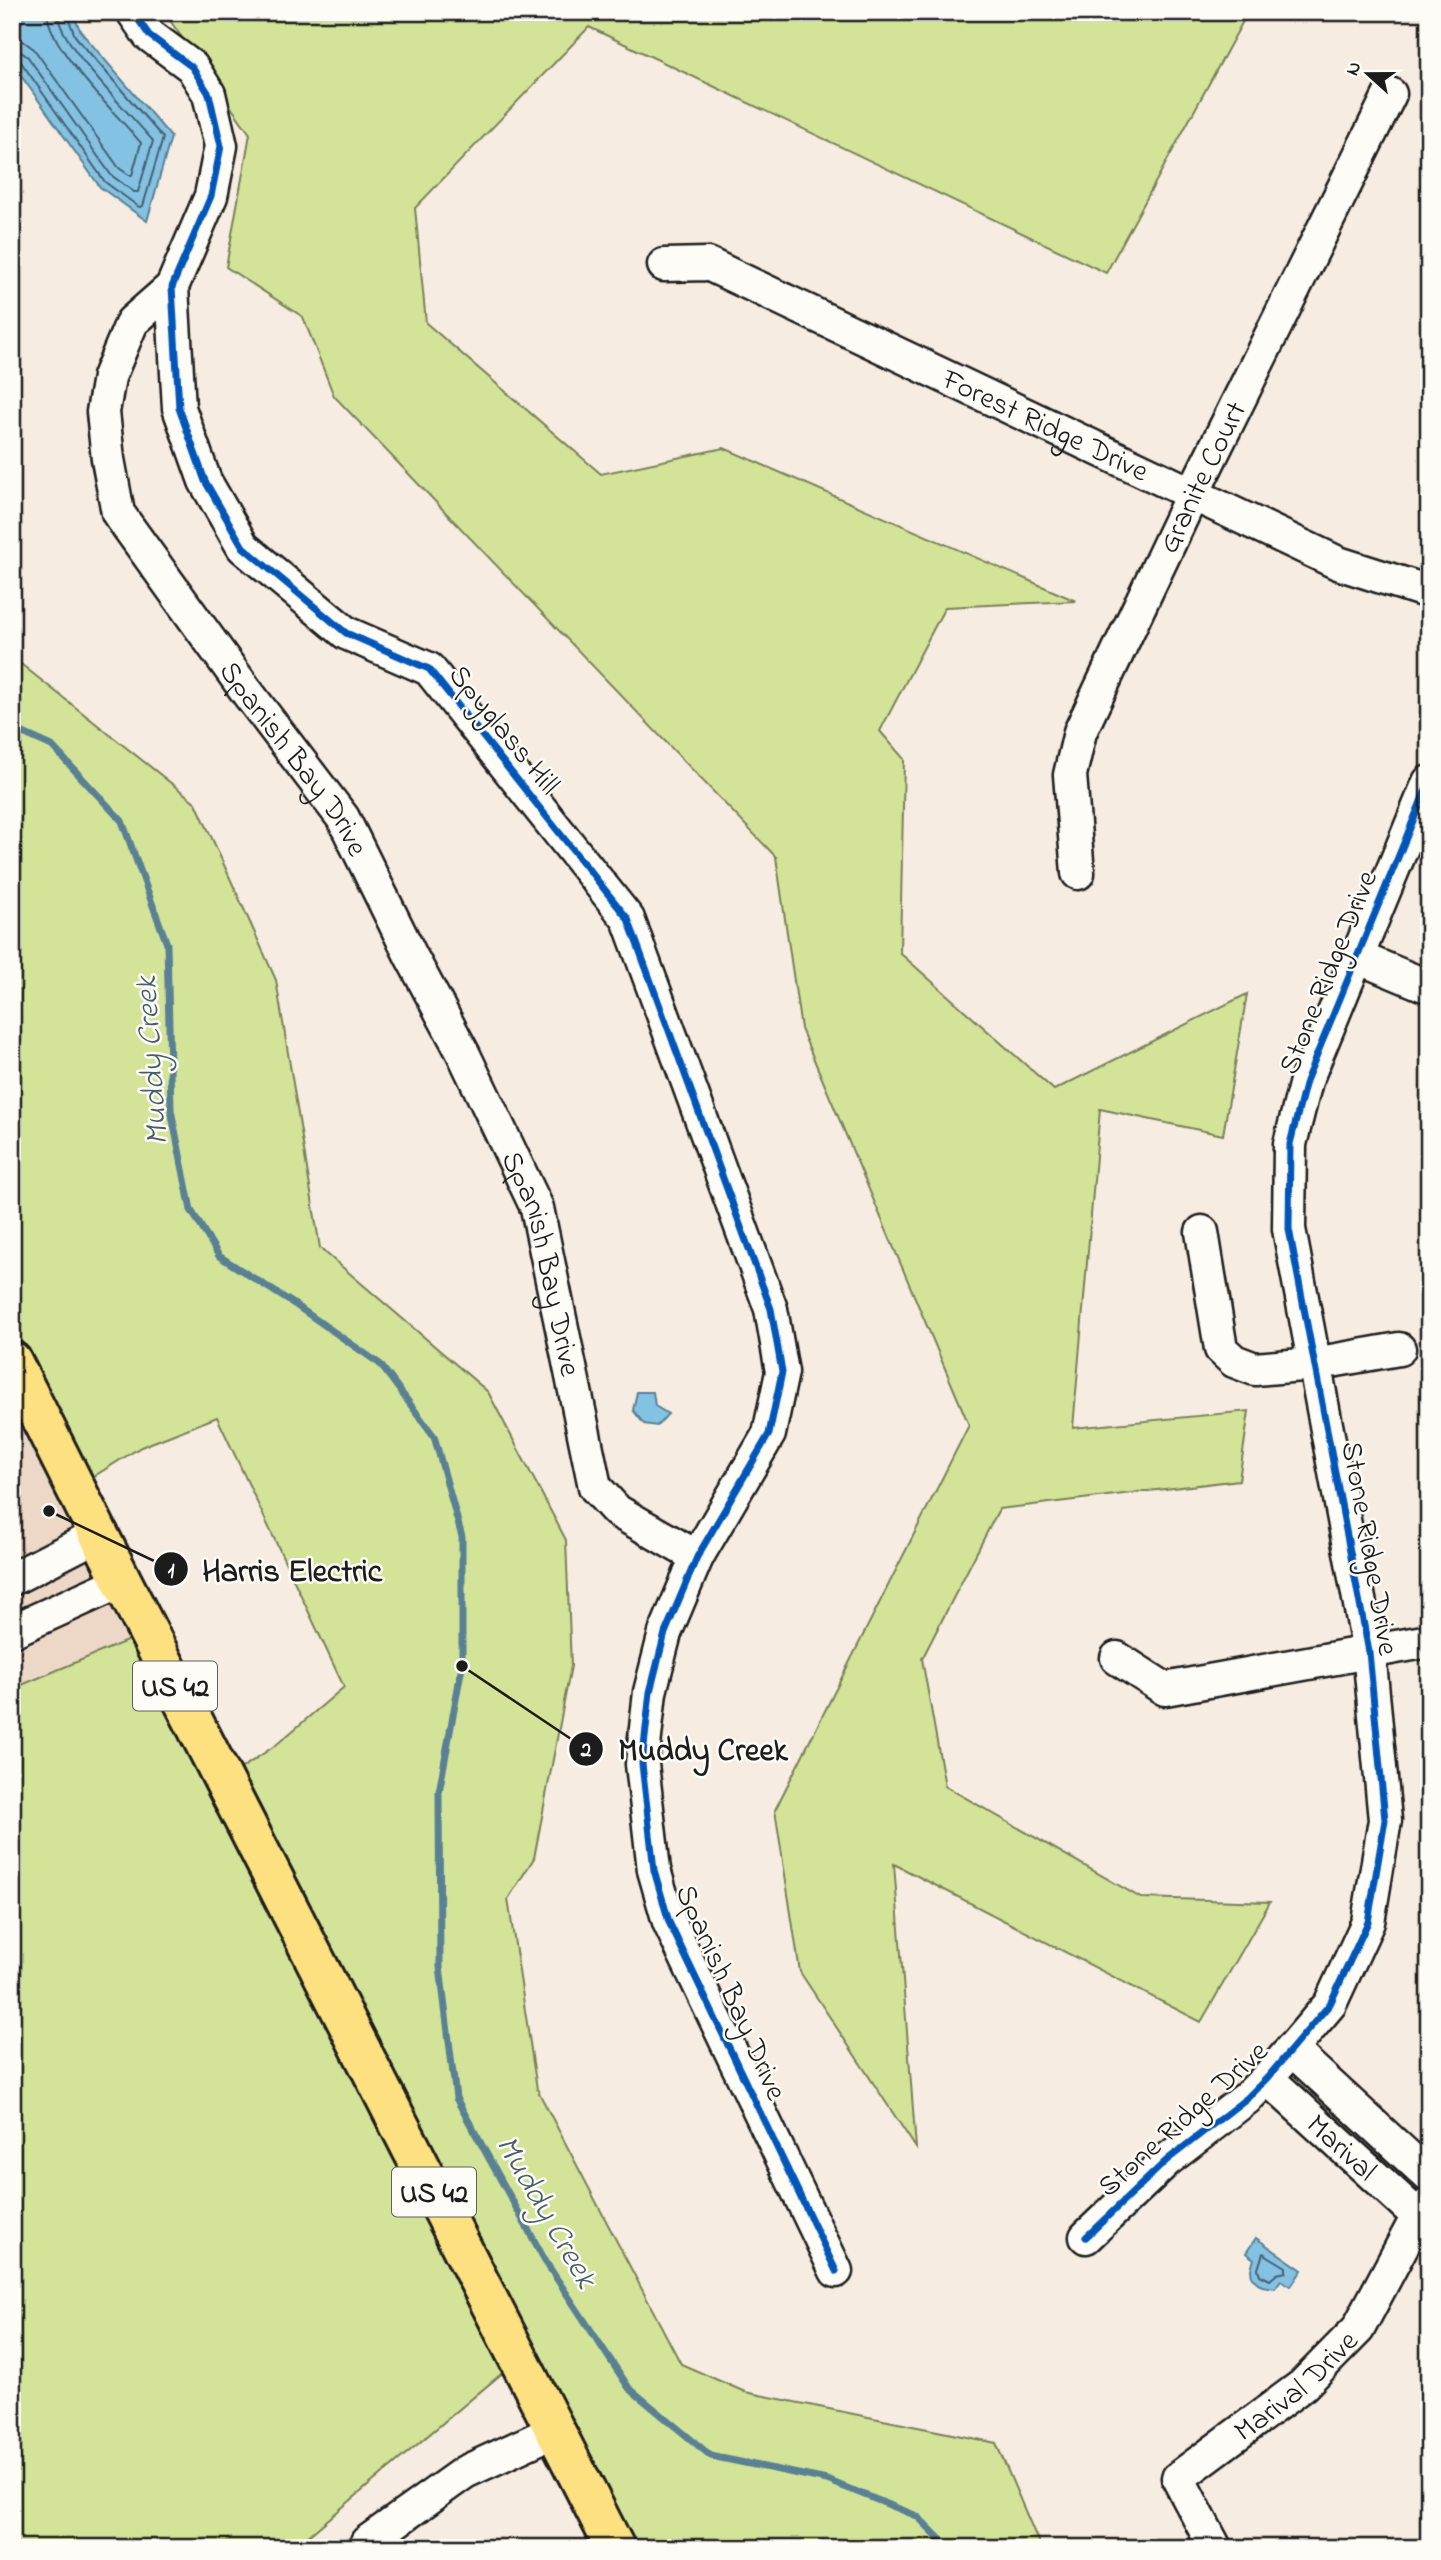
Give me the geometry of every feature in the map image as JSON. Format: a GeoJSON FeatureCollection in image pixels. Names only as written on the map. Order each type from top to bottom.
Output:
{"type":"FeatureCollection","features":[{"type":"Feature","properties":{"kind":"main road","name":"US 42"},"geometry":{"type":"LineString","coordinates":[[12,1362],[615,2548]]}},
{"type":"Feature","properties":{"kind":"street","name":"Spyglass Hill"},"geometry":{"type":"LineString","coordinates":[[133,12],[149,34],[192,67],[209,94],[221,146],[211,196],[172,287],[179,408],[205,481],[243,547],[346,632],[429,669],[628,919],[771,1309],[782,1372],[769,1434],[697,1557]]}},
{"type":"Feature","properties":{"kind":"street","name":"Granite Court"},"geometry":{"type":"LineString","coordinates":[[1078,873],[1070,775],[1080,732],[1193,493],[1390,94]]}},
{"type":"Feature","properties":{"kind":"street","name":"Forest Ridge Drive"},"geometry":{"type":"LineString","coordinates":[[664,265],[708,264],[1338,563],[1429,592]]}},
{"type":"Feature","properties":{"kind":"street","name":"Spanish Bay Drive"},"geometry":{"type":"LineString","coordinates":[[172,287],[132,322],[109,377],[103,412],[107,459],[118,513],[247,692],[343,818],[411,956],[463,1053],[537,1208],[595,1487],[617,1511],[697,1557],[665,1633],[650,1692],[642,1764],[654,1870],[669,1922],[836,2271]]}},
{"type":"Feature","properties":{"kind":"street","name":"Stone Ridge Drive"},"geometry":{"type":"LineString","coordinates":[[1086,2237],[1167,2160],[1247,2098],[1267,2078],[1330,2004],[1368,1922],[1385,1820],[1369,1652],[1289,1229],[1290,1144],[1306,1081],[1429,782]]}},
{"type":"Feature","properties":{"kind":"street"},"geometry":{"type":"LineString","coordinates":[[1357,957],[1429,987]]}},
{"type":"Feature","properties":{"kind":"street"},"geometry":{"type":"LineString","coordinates":[[1202,1233],[1221,1349],[1234,1361],[1255,1369],[1314,1364],[1399,1349]]}},
{"type":"Feature","properties":{"kind":"street"},"geometry":{"type":"LineString","coordinates":[[12,1579],[98,1535]]}},
{"type":"Feature","properties":{"kind":"street"},"geometry":{"type":"LineString","coordinates":[[12,1631],[122,1581]]}},
{"type":"Feature","properties":{"kind":"street"},"geometry":{"type":"LineString","coordinates":[[1117,1658],[1165,1689],[1429,1641]]}},
{"type":"Feature","properties":{"kind":"street","name":"Marival"},"geometry":{"type":"LineString","coordinates":[[1291,2049],[1429,2176]]}},
{"type":"Feature","properties":{"kind":"street","name":"Marival"},"geometry":{"type":"LineString","coordinates":[[1267,2078],[1423,2210]]}},
{"type":"Feature","properties":{"kind":"street","name":"Marival Drive"},"geometry":{"type":"LineString","coordinates":[[1214,2548],[1178,2478],[1303,2385],[1358,2329],[1423,2210]]}},
{"type":"Feature","properties":{"kind":"street"},"geometry":{"type":"LineString","coordinates":[[364,2546],[465,2472],[556,2430]]}},
{"type":"Feature","properties":{"kind":"shaded area"},"geometry":{"type":"Polygon","coordinates":[[[12,1361],[148,1632],[12,1689],[12,1361]]]}},
{"type":"Feature","properties":{"kind":"green space"},"geometry":{"type":"Polygon","coordinates":[[[164,12],[1248,12],[1106,273],[589,27],[415,208],[426,323],[601,474],[724,448],[1076,601],[945,607],[880,731],[904,759],[900,953],[1054,1090],[1247,994],[1223,1135],[1100,1109],[1073,1428],[1249,1411],[1239,1480],[999,1509],[922,1659],[945,1786],[1141,1898],[1270,1902],[1201,2022],[894,1864],[916,2148],[800,1972],[775,1810],[969,1425],[801,1029],[776,857],[334,396],[303,317],[226,267],[250,134],[164,12]]]}},
{"type":"Feature","properties":{"kind":"green space"},"geometry":{"type":"Polygon","coordinates":[[[12,657],[196,803],[276,980],[320,1248],[488,1392],[566,1540],[571,1666],[534,1858],[508,1899],[537,2089],[681,2364],[745,2392],[996,2443],[1041,2548],[615,2548],[519,2359],[294,2548],[12,2548],[12,1689],[148,1632],[224,1780],[276,1745],[344,1687],[217,1417],[141,1447],[75,1488],[12,1361],[12,657]]]}},
{"type":"Feature","properties":{"kind":"water"},"geometry":{"type":"Polygon","coordinates":[[[15,12],[72,12],[81,32],[171,137],[147,221],[100,187],[15,67],[12,57],[12,17],[15,12]]]}},
{"type":"Feature","properties":{"kind":"water"},"geometry":{"type":"Polygon","coordinates":[[[637,1392],[653,1392],[655,1406],[668,1414],[657,1426],[644,1424],[633,1410],[637,1392]]]}},
{"type":"Feature","properties":{"kind":"water"},"geometry":{"type":"Polygon","coordinates":[[[1256,2238],[1302,2270],[1291,2286],[1281,2280],[1275,2288],[1262,2286],[1252,2278],[1254,2259],[1246,2253],[1256,2238]]]}},
{"type":"Feature","properties":{"kind":"waterway","name":"Muddy Creek"},"geometry":{"type":"LineString","coordinates":[[12,728],[52,746],[122,821],[167,944],[171,1110],[191,1210],[219,1256],[380,1364],[434,1436],[462,1537],[462,1666],[439,1792],[440,1967],[456,2098],[547,2264],[629,2388],[711,2456],[827,2480],[917,2516],[949,2548]]}},
{"type":"Feature","properties":{"kind":"cycle path"},"geometry":{"type":"LineString","coordinates":[[133,12],[149,35],[192,67],[209,94],[221,146],[211,196],[172,287],[179,408],[205,481],[243,547],[346,633],[429,669],[628,919],[771,1309],[782,1372],[769,1434],[697,1557],[665,1633],[650,1692],[642,1764],[654,1870],[669,1922],[836,2271]]}},
{"type":"Feature","properties":{"kind":"cycle path"},"geometry":{"type":"LineString","coordinates":[[1086,2237],[1167,2160],[1247,2098],[1267,2078],[1330,2004],[1368,1922],[1385,1820],[1369,1652],[1289,1229],[1290,1144],[1306,1081],[1429,782]]}},
{"type":"Feature","properties":{"kind":"place","name":"Harris Electric"},"geometry":{"type":"Point","coordinates":[49,1511]}},
{"type":"Feature","properties":{"kind":"place","name":"Muddy Creek"},"geometry":{"type":"Point","coordinates":[462,1666]}}]}
